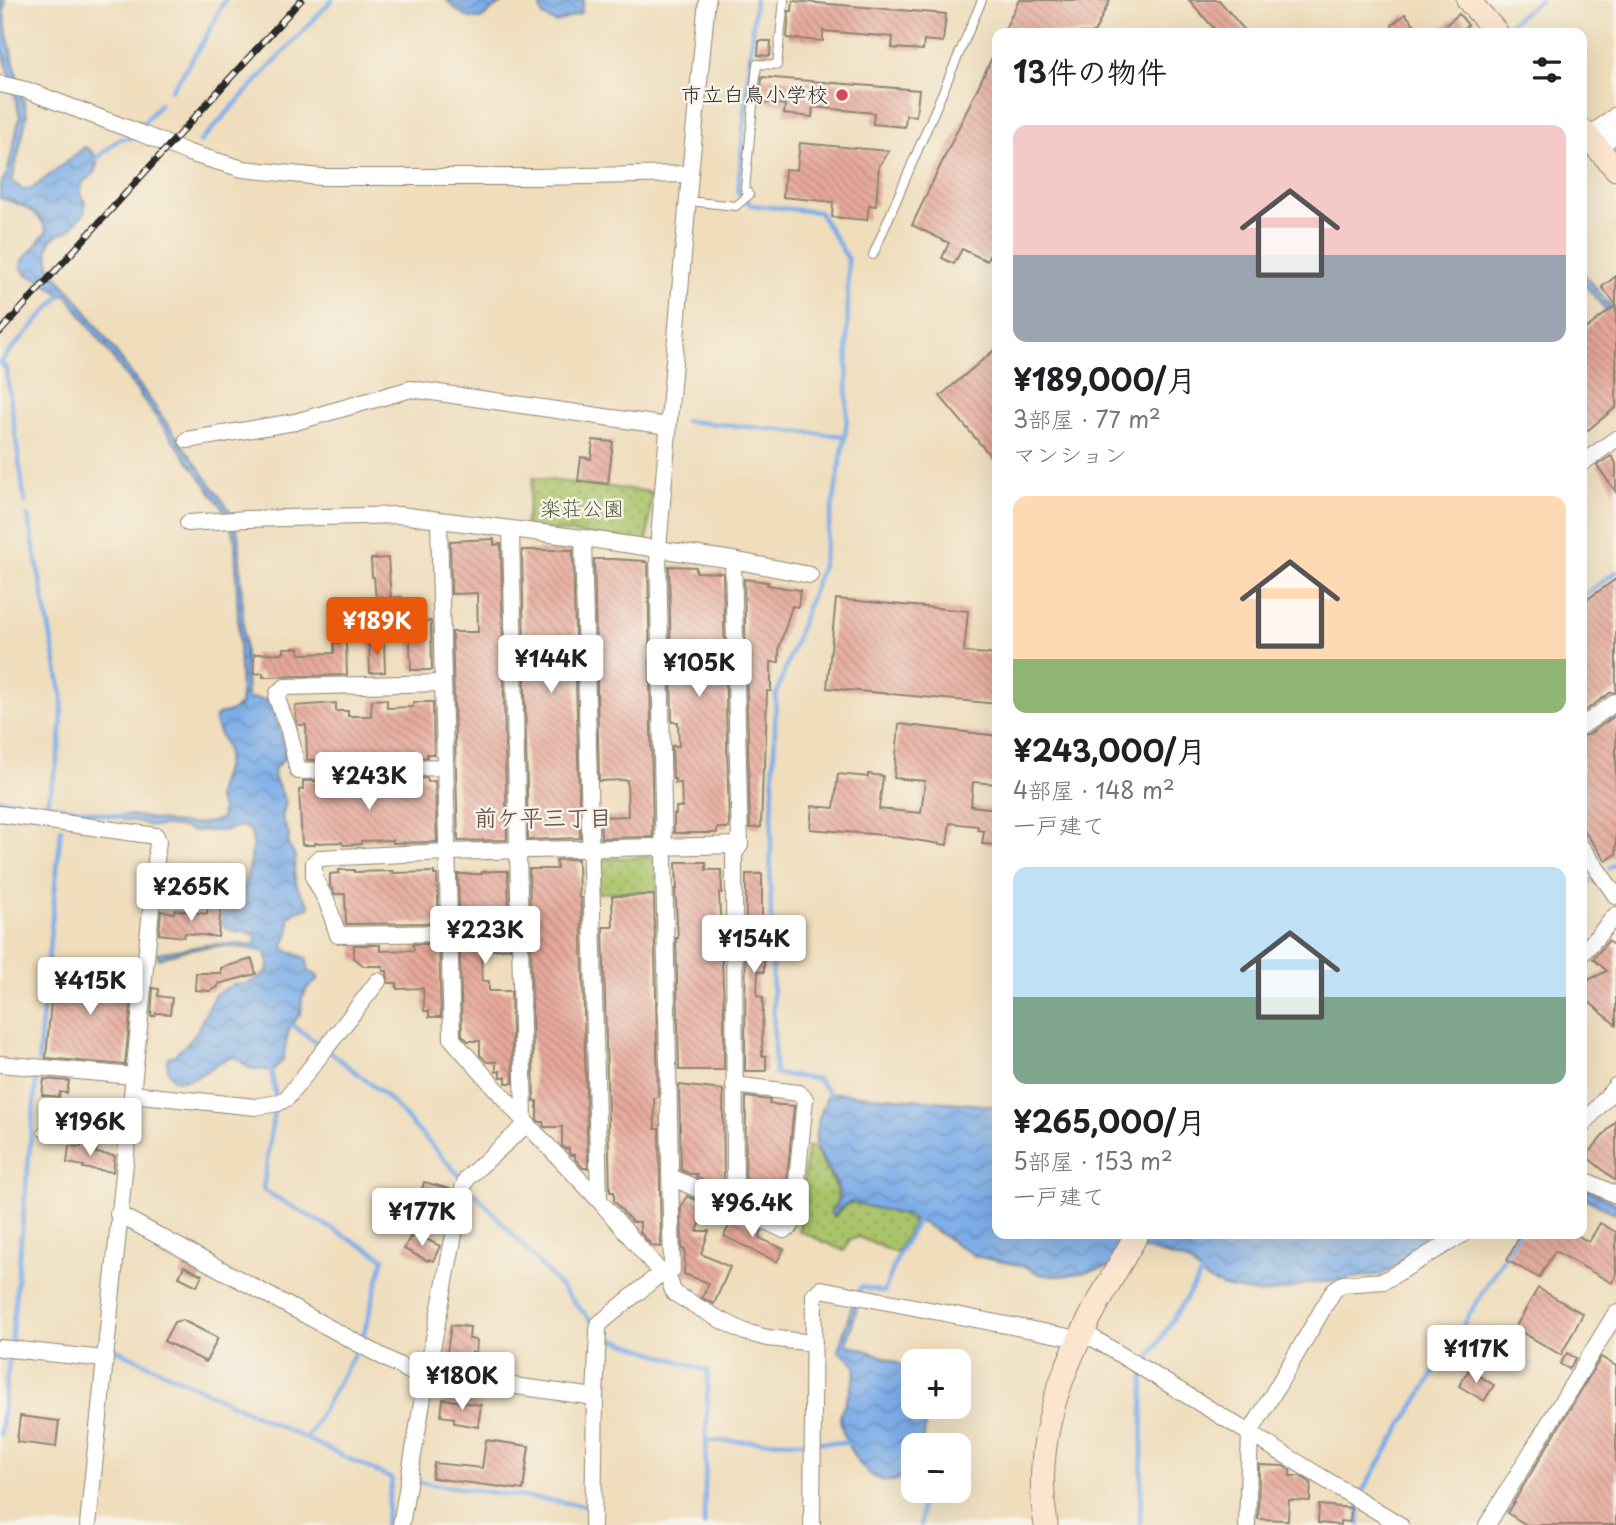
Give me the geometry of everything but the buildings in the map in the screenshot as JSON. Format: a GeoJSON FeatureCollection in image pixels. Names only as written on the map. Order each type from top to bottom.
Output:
{"type":"FeatureCollection","features":[{"type":"Feature","properties":{"kind":"street"},"geometry":{"type":"LineString","coordinates":[[593,1525],[599,1324],[664,1273],[672,1270],[658,549],[707,0]]}},
{"type":"Feature","properties":{"kind":"street"},"geometry":{"type":"LineString","coordinates":[[1468,0],[1493,28]]}},
{"type":"Feature","properties":{"kind":"street"},"geometry":{"type":"LineString","coordinates":[[8,83],[189,153],[243,169],[321,177],[690,174]]}},
{"type":"Feature","properties":{"kind":"street"},"geometry":{"type":"LineString","coordinates":[[1589,138],[1616,115]]}},
{"type":"Feature","properties":{"kind":"street"},"geometry":{"type":"LineString","coordinates":[[1589,138],[1616,134]]}},
{"type":"Feature","properties":{"kind":"street"},"geometry":{"type":"LineString","coordinates":[[1589,138],[1616,169]]}},
{"type":"Feature","properties":{"kind":"street"},"geometry":{"type":"LineString","coordinates":[[187,440],[295,422],[411,389],[668,426]]}},
{"type":"Feature","properties":{"kind":"street"},"geometry":{"type":"LineString","coordinates":[[1587,459],[1616,439]]}},
{"type":"Feature","properties":{"kind":"street"},"geometry":{"type":"LineString","coordinates":[[188,523],[400,515],[583,538],[733,560],[810,575]]}},
{"type":"Feature","properties":{"kind":"street"},"geometry":{"type":"LineString","coordinates":[[439,521],[452,1039],[664,1273],[674,1293],[746,1332],[767,1338],[814,1343]]}},
{"type":"Feature","properties":{"kind":"street"},"geometry":{"type":"LineString","coordinates":[[401,1525],[463,1188],[467,1178],[526,1122],[510,529]]}},
{"type":"Feature","properties":{"kind":"street"},"geometry":{"type":"LineString","coordinates":[[583,538],[599,1200]]}},
{"type":"Feature","properties":{"kind":"street"},"geometry":{"type":"LineString","coordinates":[[733,560],[740,845],[734,854],[734,1206]]}},
{"type":"Feature","properties":{"kind":"street"},"geometry":{"type":"LineString","coordinates":[[442,683],[285,687],[276,699],[289,731],[298,771],[444,767]]}},
{"type":"Feature","properties":{"kind":"street"},"geometry":{"type":"LineString","coordinates":[[1587,722],[1616,702]]}},
{"type":"Feature","properties":{"kind":"street"},"geometry":{"type":"LineString","coordinates":[[0,814],[156,836],[158,841],[88,1525]]}},
{"type":"Feature","properties":{"kind":"street"},"geometry":{"type":"LineString","coordinates":[[449,933],[338,935],[327,902],[314,878],[314,863],[319,858],[447,852],[740,845]]}},
{"type":"Feature","properties":{"kind":"street"},"geometry":{"type":"LineString","coordinates":[[1587,855],[1616,896]]}},
{"type":"Feature","properties":{"kind":"street"},"geometry":{"type":"LineString","coordinates":[[1587,948],[1616,915]]}},
{"type":"Feature","properties":{"kind":"street"},"geometry":{"type":"LineString","coordinates":[[132,1094],[254,1107],[278,1104],[287,1098],[378,981]]}},
{"type":"Feature","properties":{"kind":"street"},"geometry":{"type":"LineString","coordinates":[[0,1064],[133,1076]]}},
{"type":"Feature","properties":{"kind":"street"},"geometry":{"type":"LineString","coordinates":[[671,1177],[783,1230],[790,1227],[793,1222],[805,1098],[799,1093],[734,1085]]}},
{"type":"Feature","properties":{"kind":"street"},"geometry":{"type":"LineString","coordinates":[[1587,1120],[1616,1086]]}},
{"type":"Feature","properties":{"kind":"street"},"geometry":{"type":"LineString","coordinates":[[1587,1181],[1616,1195]]}},
{"type":"Feature","properties":{"kind":"street"},"geometry":{"type":"LineString","coordinates":[[118,1214],[427,1377],[595,1397]]}},
{"type":"Feature","properties":{"kind":"street"},"geometry":{"type":"LineString","coordinates":[[1247,1525],[1250,1433],[1334,1290],[1343,1284],[1384,1281],[1455,1239]]}},
{"type":"Feature","properties":{"kind":"street"},"geometry":{"type":"LineString","coordinates":[[1046,1525],[1043,1477],[1051,1410],[1061,1378],[1079,1339],[1133,1240]]}},
{"type":"Feature","properties":{"kind":"street"},"geometry":{"type":"LineString","coordinates":[[812,1525],[814,1295],[821,1289],[1079,1339],[1093,1338],[1400,1525]]}},
{"type":"Feature","properties":{"kind":"street"},"geometry":{"type":"LineString","coordinates":[[1488,1525],[1616,1312]]}},
{"type":"Feature","properties":{"kind":"street"},"geometry":{"type":"LineString","coordinates":[[0,1348],[104,1359]]}},
{"type":"Feature","properties":{"kind":"lane"},"geometry":{"type":"LineString","coordinates":[[688,201],[736,206],[749,195],[745,189],[757,64],[778,65],[784,0]]}},
{"type":"Feature","properties":{"kind":"lane"},"geometry":{"type":"LineString","coordinates":[[873,256],[982,0]]}},
{"type":"Feature","properties":{"kind":"lane"},"geometry":{"type":"LineString","coordinates":[[42,1132],[126,1141]]}},
{"type":"Feature","properties":{"kind":"green space","name":"楽荘公園"},"geometry":{"type":"Polygon","coordinates":[[[533,478],[652,492],[647,542],[525,527],[533,478]]]}},
{"type":"Feature","properties":{"kind":"green space"},"geometry":{"type":"Polygon","coordinates":[[[653,857],[657,860],[657,891],[598,893],[597,863],[602,859],[653,857]]]}},
{"type":"Feature","properties":{"kind":"green space"},"geometry":{"type":"Polygon","coordinates":[[[807,1146],[815,1148],[836,1189],[836,1203],[830,1212],[834,1217],[847,1204],[855,1203],[895,1212],[909,1219],[913,1224],[896,1253],[859,1237],[850,1239],[844,1251],[799,1231],[807,1146]]]}},
{"type":"Feature","properties":{"kind":"water"},"geometry":{"type":"Polygon","coordinates":[[[0,0],[5,0],[7,34],[27,115],[12,182],[24,190],[34,187],[85,147],[97,160],[92,175],[82,183],[81,194],[85,202],[85,212],[70,230],[55,236],[49,244],[50,269],[78,300],[233,515],[239,538],[247,697],[250,700],[253,698],[268,701],[277,722],[286,757],[275,768],[274,777],[286,802],[282,818],[289,835],[288,845],[296,858],[295,880],[310,906],[295,911],[289,918],[289,934],[283,945],[286,950],[306,958],[309,971],[318,976],[318,980],[307,988],[302,998],[301,1013],[289,1028],[283,1060],[273,1071],[249,1068],[235,1057],[190,1079],[173,1079],[168,1070],[167,1059],[189,1042],[215,994],[234,984],[247,984],[268,971],[269,963],[265,952],[246,948],[196,948],[159,959],[157,953],[212,944],[255,944],[255,935],[232,931],[221,923],[224,902],[237,901],[244,886],[250,867],[251,831],[242,826],[224,831],[193,831],[123,820],[123,815],[189,824],[221,819],[222,809],[217,798],[227,754],[215,718],[240,705],[241,696],[235,540],[227,514],[66,294],[63,296],[37,278],[26,274],[21,267],[21,263],[47,231],[34,213],[0,198],[0,184],[7,174],[20,116],[0,40],[0,0]]]}},
{"type":"Feature","properties":{"kind":"water"},"geometry":{"type":"Polygon","coordinates":[[[447,0],[508,0],[481,19],[462,14],[447,0]]]}},
{"type":"Feature","properties":{"kind":"water"},"geometry":{"type":"Polygon","coordinates":[[[534,0],[584,0],[581,13],[556,23],[543,16],[539,4],[534,0]]]}},
{"type":"Feature","properties":{"kind":"water"},"geometry":{"type":"Polygon","coordinates":[[[1587,278],[1616,312],[1616,322],[1587,288],[1587,278]]]}},
{"type":"Feature","properties":{"kind":"water"},"geometry":{"type":"Polygon","coordinates":[[[835,1093],[992,1106],[992,1239],[1126,1239],[1112,1267],[1068,1275],[1046,1275],[1027,1267],[975,1256],[923,1223],[904,1215],[850,1202],[834,1216],[831,1213],[838,1204],[839,1190],[816,1144],[816,1131],[827,1096],[835,1093]]]}},
{"type":"Feature","properties":{"kind":"water"},"geometry":{"type":"Polygon","coordinates":[[[1587,1189],[1616,1204],[1616,1214],[1587,1200],[1587,1189]]]}},
{"type":"Feature","properties":{"kind":"water"},"geometry":{"type":"Polygon","coordinates":[[[1129,1239],[1441,1239],[1383,1274],[1306,1284],[1262,1294],[1227,1288],[1207,1280],[1189,1262],[1145,1249],[1129,1239]]]}},
{"type":"Feature","properties":{"kind":"water"},"geometry":{"type":"Polygon","coordinates":[[[854,1299],[859,1300],[848,1345],[901,1365],[901,1419],[924,1419],[924,1433],[901,1433],[901,1478],[889,1481],[878,1479],[858,1462],[851,1450],[841,1425],[840,1414],[856,1370],[852,1361],[838,1351],[854,1299]]]}},
{"type":"Feature","properties":{"kind":"waterway"},"geometry":{"type":"LineString","coordinates":[[171,90],[204,40],[225,0]]}},
{"type":"Feature","properties":{"kind":"waterway"},"geometry":{"type":"LineString","coordinates":[[200,142],[332,0]]}},
{"type":"Feature","properties":{"kind":"waterway"},"geometry":{"type":"LineString","coordinates":[[755,0],[738,192],[751,205],[819,212],[848,259],[845,436],[822,566],[776,695],[770,879],[775,1074],[817,1079],[830,1094]]}},
{"type":"Feature","properties":{"kind":"waterway"},"geometry":{"type":"LineString","coordinates":[[1509,24],[1540,0]]}},
{"type":"Feature","properties":{"kind":"waterway"},"geometry":{"type":"LineString","coordinates":[[140,127],[160,104]]}},
{"type":"Feature","properties":{"kind":"waterway"},"geometry":{"type":"LineString","coordinates":[[94,161],[119,139],[131,138]]}},
{"type":"Feature","properties":{"kind":"waterway"},"geometry":{"type":"LineString","coordinates":[[0,362],[63,293]]}},
{"type":"Feature","properties":{"kind":"waterway"},"geometry":{"type":"LineString","coordinates":[[0,363],[6,368],[25,503]]}},
{"type":"Feature","properties":{"kind":"waterway"},"geometry":{"type":"LineString","coordinates":[[685,421],[844,436]]}},
{"type":"Feature","properties":{"kind":"waterway"},"geometry":{"type":"LineString","coordinates":[[28,516],[62,695],[59,750],[46,805]]}},
{"type":"Feature","properties":{"kind":"waterway"},"geometry":{"type":"LineString","coordinates":[[1587,592],[1616,572]]}},
{"type":"Feature","properties":{"kind":"waterway"},"geometry":{"type":"LineString","coordinates":[[0,799],[127,818]]}},
{"type":"Feature","properties":{"kind":"waterway"},"geometry":{"type":"LineString","coordinates":[[38,1062],[61,828]]}},
{"type":"Feature","properties":{"kind":"waterway"},"geometry":{"type":"LineString","coordinates":[[1609,868],[1616,863]]}},
{"type":"Feature","properties":{"kind":"waterway"},"geometry":{"type":"LineString","coordinates":[[1587,884],[1591,881]]}},
{"type":"Feature","properties":{"kind":"waterway"},"geometry":{"type":"LineString","coordinates":[[292,1025],[320,1045]]}},
{"type":"Feature","properties":{"kind":"waterway"},"geometry":{"type":"LineString","coordinates":[[330,1052],[386,1096],[458,1174]]}},
{"type":"Feature","properties":{"kind":"waterway"},"geometry":{"type":"LineString","coordinates":[[271,1071],[276,1099]]}},
{"type":"Feature","properties":{"kind":"waterway"},"geometry":{"type":"LineString","coordinates":[[11,1344],[37,1072]]}},
{"type":"Feature","properties":{"kind":"waterway"},"geometry":{"type":"LineString","coordinates":[[274,1110],[263,1190],[384,1258],[362,1340]]}},
{"type":"Feature","properties":{"kind":"waterway"},"geometry":{"type":"LineString","coordinates":[[475,1193],[595,1325]]}},
{"type":"Feature","properties":{"kind":"waterway"},"geometry":{"type":"LineString","coordinates":[[859,1291],[861,1287],[884,1292],[899,1253],[919,1218]]}},
{"type":"Feature","properties":{"kind":"waterway"},"geometry":{"type":"LineString","coordinates":[[1362,1492],[1515,1239]]}},
{"type":"Feature","properties":{"kind":"waterway"},"geometry":{"type":"LineString","coordinates":[[1146,1363],[1203,1271]]}},
{"type":"Feature","properties":{"kind":"waterway"},"geometry":{"type":"LineString","coordinates":[[604,1336],[708,1371],[704,1525]]}},
{"type":"Feature","properties":{"kind":"waterway"},"geometry":{"type":"LineString","coordinates":[[111,1347],[392,1479],[385,1525]]}},
{"type":"Feature","properties":{"kind":"waterway"},"geometry":{"type":"LineString","coordinates":[[307,1438],[356,1351]]}},
{"type":"Feature","properties":{"kind":"waterway"},"geometry":{"type":"LineString","coordinates":[[0,1434],[10,1353]]}},
{"type":"Feature","properties":{"kind":"waterway"},"geometry":{"type":"LineString","coordinates":[[1140,1525],[1144,1375]]}},
{"type":"Feature","properties":{"kind":"waterway"},"geometry":{"type":"LineString","coordinates":[[707,1441],[810,1442]]}},
{"type":"Feature","properties":{"kind":"waterway"},"geometry":{"type":"LineString","coordinates":[[818,1442],[848,1443]]}},
{"type":"Feature","properties":{"kind":"waterway"},"geometry":{"type":"LineString","coordinates":[[417,1482],[589,1506]]}},
{"type":"Feature","properties":{"kind":"waterway"},"geometry":{"type":"LineString","coordinates":[[921,1503],[921,1525]]}},
{"type":"Feature","properties":{"kind":"waterway"},"geometry":{"type":"LineString","coordinates":[[1359,1506],[1359,1525]]}},
{"type":"Feature","properties":{"kind":"railway"},"geometry":{"type":"LineString","coordinates":[[0,332],[301,0]]}},
{"type":"Feature","properties":{"kind":"place","name":"市立白鳥小学校"},"geometry":{"type":"Point","coordinates":[842,95]}},
{"type":"Feature","properties":{"kind":"district","name":"前ケ平三丁目"},"geometry":{"type":"Point","coordinates":[543,818]}}]}
